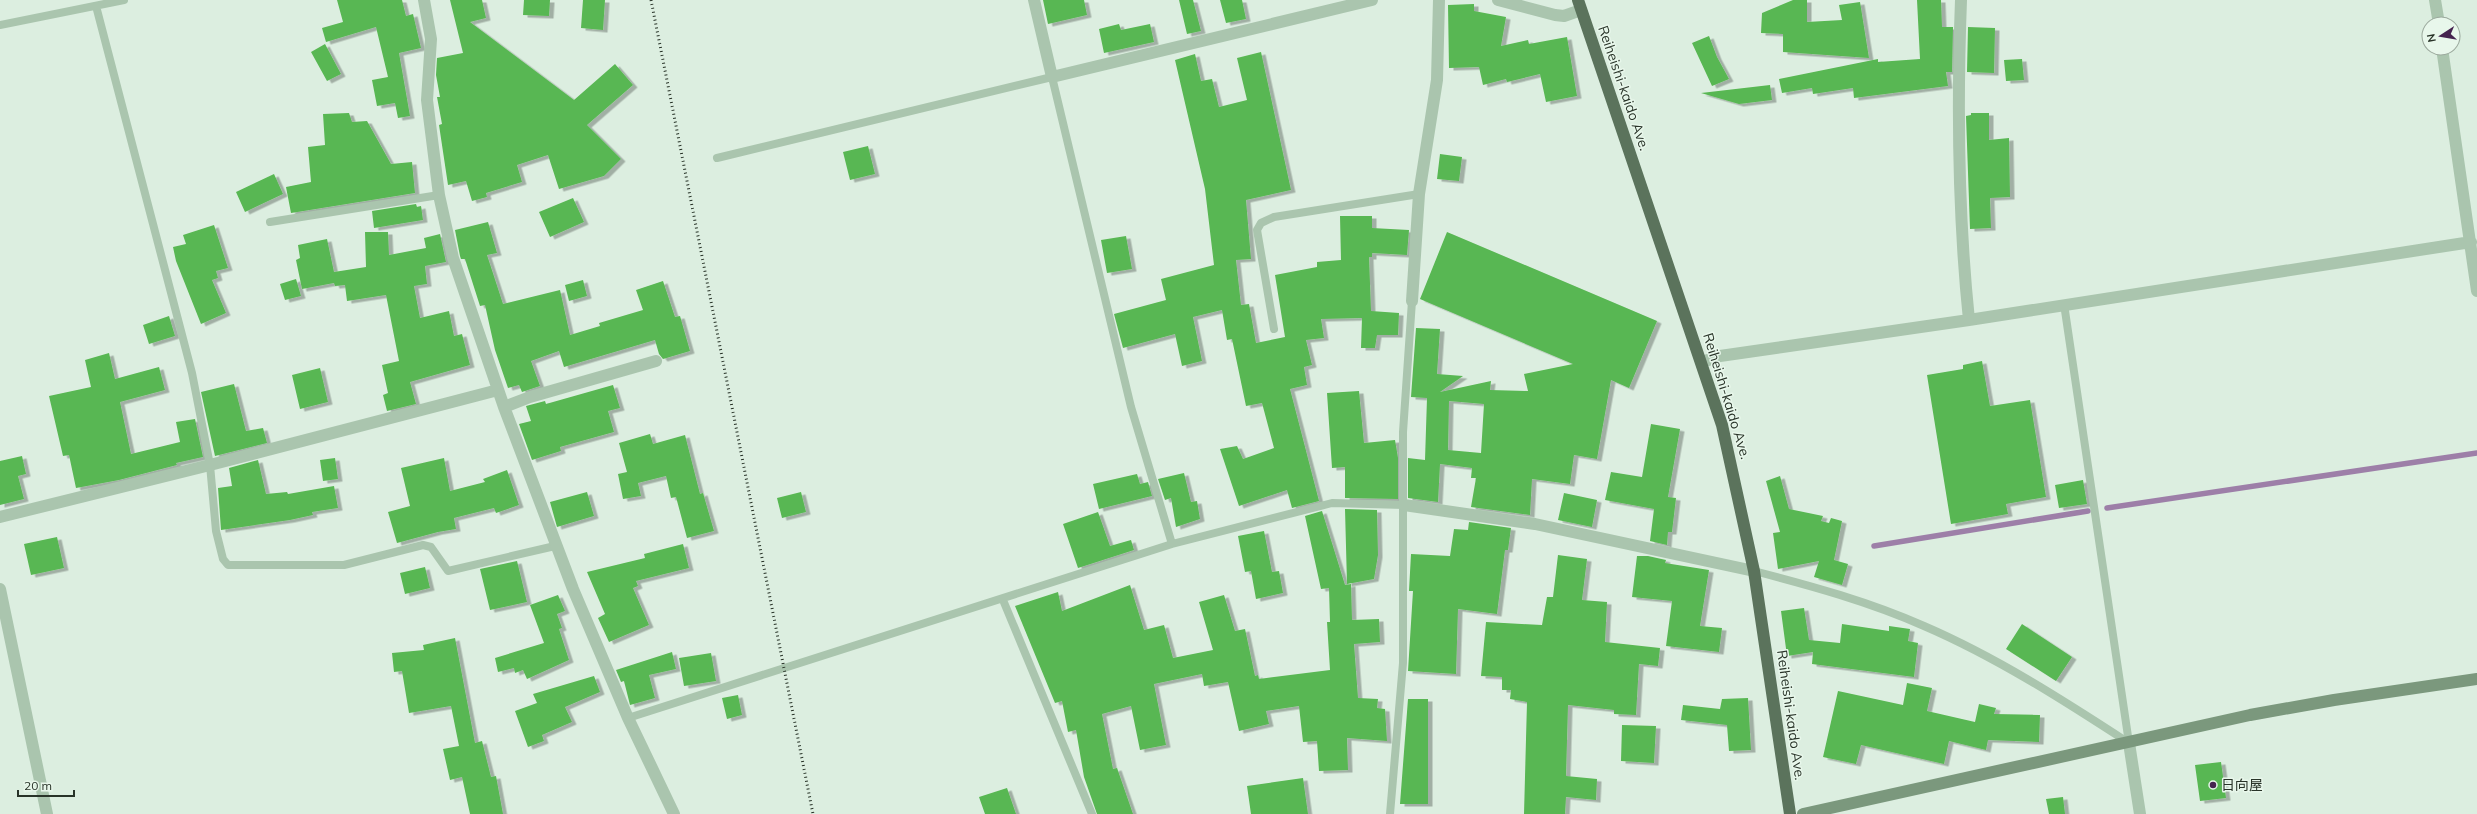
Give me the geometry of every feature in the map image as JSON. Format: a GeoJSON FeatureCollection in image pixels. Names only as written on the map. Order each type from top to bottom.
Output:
{"type":"FeatureCollection","features":[{"type":"Feature","properties":{"kind":"main road","name":"Reiheishi-kaido Ave."},"geometry":{"type":"LineString","coordinates":[[1580,5],[1702,362],[1731,460],[1754,571],[1790,814]]}},
{"type":"Feature","properties":{"kind":"street"},"geometry":{"type":"LineString","coordinates":[[424,0],[431,39],[427,100],[439,195],[453,258],[504,407],[555,546],[628,718],[674,814]]}},
{"type":"Feature","properties":{"kind":"street"},"geometry":{"type":"LineString","coordinates":[[1034,0],[1052,77],[1372,0]]}},
{"type":"Feature","properties":{"kind":"street"},"geometry":{"type":"LineString","coordinates":[[1412,301],[1419,194],[1437,80],[1438,0]]}},
{"type":"Feature","properties":{"kind":"street"},"geometry":{"type":"LineString","coordinates":[[1498,0],[1564,16],[1580,5]]}},
{"type":"Feature","properties":{"kind":"street"},"geometry":{"type":"LineString","coordinates":[[1961,0],[1958,85],[1965,279],[1969,320]]}},
{"type":"Feature","properties":{"kind":"street"},"geometry":{"type":"LineString","coordinates":[[2435,0],[2438,16]]}},
{"type":"Feature","properties":{"kind":"street"},"geometry":{"type":"LineString","coordinates":[[2443,56],[2474,242],[2477,291]]}},
{"type":"Feature","properties":{"kind":"street"},"geometry":{"type":"LineString","coordinates":[[1702,362],[1720,356],[1969,320],[2064,304],[2474,242]]}},
{"type":"Feature","properties":{"kind":"street"},"geometry":{"type":"LineString","coordinates":[[504,407],[530,397],[656,361]]}},
{"type":"Feature","properties":{"kind":"street"},"geometry":{"type":"LineString","coordinates":[[0,517],[210,465],[498,390]]}},
{"type":"Feature","properties":{"kind":"street"},"geometry":{"type":"LineString","coordinates":[[1404,505],[1534,524],[1754,571]]}},
{"type":"Feature","properties":{"kind":"street"},"geometry":{"type":"LineString","coordinates":[[0,589],[47,814]]}},
{"type":"Feature","properties":{"kind":"street"},"geometry":{"type":"LineString","coordinates":[[1803,814],[2250,716],[2334,700],[2477,679]]}},
{"type":"Feature","properties":{"kind":"street"},"geometry":{"type":"LineString","coordinates":[[2129,743],[2140,814]]}},
{"type":"Feature","properties":{"kind":"lane"},"geometry":{"type":"LineString","coordinates":[[0,25],[124,0]]}},
{"type":"Feature","properties":{"kind":"lane"},"geometry":{"type":"LineString","coordinates":[[96,6],[192,373],[210,465],[216,531],[223,559],[228,565],[344,565],[423,545],[431,547],[448,571],[555,546]]}},
{"type":"Feature","properties":{"kind":"lane"},"geometry":{"type":"LineString","coordinates":[[717,158],[1052,77],[1131,407],[1172,544]]}},
{"type":"Feature","properties":{"kind":"lane"},"geometry":{"type":"LineString","coordinates":[[1274,329],[1257,230],[1261,223],[1274,216],[1419,194]]}},
{"type":"Feature","properties":{"kind":"lane"},"geometry":{"type":"LineString","coordinates":[[270,222],[439,195]]}},
{"type":"Feature","properties":{"kind":"lane"},"geometry":{"type":"LineString","coordinates":[[1390,814],[1403,663],[1405,393],[1412,301]]}},
{"type":"Feature","properties":{"kind":"lane"},"geometry":{"type":"LineString","coordinates":[[2064,304],[2129,743]]}},
{"type":"Feature","properties":{"kind":"lane"},"geometry":{"type":"LineString","coordinates":[[628,718],[916,625],[1003,600],[1172,544],[1332,503],[1404,505]]}},
{"type":"Feature","properties":{"kind":"lane"},"geometry":{"type":"LineString","coordinates":[[1754,571],[1813,586],[1923,625],[1971,648],[2085,714],[2129,743]]}},
{"type":"Feature","properties":{"kind":"lane"},"geometry":{"type":"LineString","coordinates":[[1003,600],[1092,814]]}},
{"type":"Feature","properties":{"kind":"building"},"geometry":{"type":"Polygon","coordinates":[[[337,0],[402,0],[406,16],[413,14],[421,48],[399,53],[410,116],[398,118],[395,103],[377,106],[372,80],[388,77],[376,27],[326,42],[322,28],[343,22],[337,0]]]}},
{"type":"Feature","properties":{"kind":"building"},"geometry":{"type":"Polygon","coordinates":[[[450,0],[482,0],[486,18],[470,22],[574,100],[615,64],[633,85],[587,125],[621,159],[604,176],[559,189],[548,155],[517,165],[522,182],[486,193],[487,197],[472,201],[466,181],[448,185],[439,125],[442,124],[437,97],[440,97],[436,75],[437,58],[463,53],[450,0]]]}},
{"type":"Feature","properties":{"kind":"building"},"geometry":{"type":"Polygon","coordinates":[[[524,0],[550,0],[549,16],[523,15],[524,0]]]}},
{"type":"Feature","properties":{"kind":"building"},"geometry":{"type":"Polygon","coordinates":[[[583,0],[605,0],[603,30],[581,28],[583,0]]]}},
{"type":"Feature","properties":{"kind":"building"},"geometry":{"type":"Polygon","coordinates":[[[1043,0],[1084,0],[1087,15],[1048,24],[1043,0]]]}},
{"type":"Feature","properties":{"kind":"building"},"geometry":{"type":"Polygon","coordinates":[[[1179,0],[1193,0],[1201,31],[1187,34],[1179,0]]]}},
{"type":"Feature","properties":{"kind":"building"},"geometry":{"type":"Polygon","coordinates":[[[1220,0],[1242,0],[1246,19],[1226,23],[1220,0]]]}},
{"type":"Feature","properties":{"kind":"building"},"geometry":{"type":"Polygon","coordinates":[[[1793,0],[1807,0],[1807,22],[1842,20],[1839,5],[1860,2],[1869,58],[1783,52],[1783,34],[1761,33],[1762,13],[1793,0]]]}},
{"type":"Feature","properties":{"kind":"building"},"geometry":{"type":"Polygon","coordinates":[[[1917,0],[1941,0],[1942,27],[1953,27],[1952,72],[1946,72],[1948,86],[1854,98],[1853,88],[1813,94],[1812,88],[1782,93],[1779,79],[1878,59],[1878,62],[1920,59],[1917,0]]]}},
{"type":"Feature","properties":{"kind":"building"},"geometry":{"type":"Polygon","coordinates":[[[1474,4],[1474,11],[1506,17],[1501,46],[1528,40],[1529,44],[1567,37],[1577,96],[1546,102],[1540,74],[1507,82],[1506,79],[1483,85],[1479,67],[1449,68],[1448,5],[1474,4]]]}},
{"type":"Feature","properties":{"kind":"building"},"geometry":{"type":"Polygon","coordinates":[[[1119,24],[1121,30],[1150,24],[1154,42],[1104,53],[1099,29],[1119,24]]]}},
{"type":"Feature","properties":{"kind":"building"},"geometry":{"type":"Polygon","coordinates":[[[1968,27],[1995,28],[1994,73],[1967,72],[1968,27]]]}},
{"type":"Feature","properties":{"kind":"building"},"geometry":{"type":"Polygon","coordinates":[[[1709,36],[1717,57],[1729,79],[1712,86],[1692,43],[1709,36]]]}},
{"type":"Feature","properties":{"kind":"building"},"geometry":{"type":"Polygon","coordinates":[[[325,44],[341,74],[327,81],[311,52],[325,44]]]}},
{"type":"Feature","properties":{"kind":"building"},"geometry":{"type":"Polygon","coordinates":[[[1261,52],[1291,190],[1246,200],[1251,259],[1236,260],[1241,305],[1249,304],[1256,343],[1285,337],[1275,275],[1317,267],[1317,262],[1341,260],[1340,216],[1372,216],[1372,228],[1409,230],[1407,255],[1372,253],[1372,257],[1369,257],[1371,311],[1399,313],[1398,335],[1377,335],[1375,348],[1361,348],[1362,318],[1321,319],[1324,338],[1306,340],[1312,365],[1304,367],[1307,385],[1290,389],[1319,501],[1292,508],[1287,490],[1239,506],[1220,449],[1237,446],[1243,459],[1274,448],[1262,403],[1246,406],[1232,339],[1227,340],[1222,310],[1193,317],[1202,361],[1182,366],[1175,334],[1123,348],[1114,314],[1166,300],[1161,279],[1214,265],[1205,189],[1175,60],[1195,54],[1201,81],[1212,79],[1219,107],[1247,100],[1237,58],[1261,52]]]}},
{"type":"Feature","properties":{"kind":"building"},"geometry":{"type":"Polygon","coordinates":[[[2022,59],[2024,80],[2006,81],[2004,60],[2022,59]]]}},
{"type":"Feature","properties":{"kind":"building"},"geometry":{"type":"Polygon","coordinates":[[[1770,85],[1772,100],[1739,104],[1701,93],[1770,85]]]}},
{"type":"Feature","properties":{"kind":"building"},"geometry":{"type":"Polygon","coordinates":[[[349,113],[352,122],[367,121],[391,164],[412,162],[415,193],[291,213],[286,187],[311,182],[308,147],[325,145],[323,114],[349,113]]]}},
{"type":"Feature","properties":{"kind":"building"},"geometry":{"type":"Polygon","coordinates":[[[1971,113],[1989,113],[1989,140],[2009,138],[2010,197],[1990,198],[1991,228],[1970,229],[1966,116],[1971,115],[1971,113]]]}},
{"type":"Feature","properties":{"kind":"building"},"geometry":{"type":"Polygon","coordinates":[[[868,146],[875,174],[850,180],[843,152],[868,146]]]}},
{"type":"Feature","properties":{"kind":"building"},"geometry":{"type":"Polygon","coordinates":[[[1440,154],[1462,157],[1459,181],[1437,179],[1440,154]]]}},
{"type":"Feature","properties":{"kind":"building"},"geometry":{"type":"Polygon","coordinates":[[[274,174],[283,194],[245,212],[236,192],[274,174]]]}},
{"type":"Feature","properties":{"kind":"building"},"geometry":{"type":"Polygon","coordinates":[[[573,198],[584,222],[550,237],[539,212],[573,198]]]}},
{"type":"Feature","properties":{"kind":"building"},"geometry":{"type":"Polygon","coordinates":[[[416,204],[417,207],[421,206],[423,220],[374,228],[372,211],[416,204]]]}},
{"type":"Feature","properties":{"kind":"building"},"geometry":{"type":"Polygon","coordinates":[[[488,222],[497,253],[487,255],[503,304],[560,290],[570,335],[600,326],[599,323],[643,310],[636,290],[663,281],[675,317],[680,316],[690,351],[663,359],[659,354],[655,340],[564,367],[559,351],[531,361],[540,386],[522,392],[519,385],[508,388],[495,350],[485,305],[480,306],[465,259],[461,259],[455,230],[488,222]]]}},
{"type":"Feature","properties":{"kind":"building"},"geometry":{"type":"Polygon","coordinates":[[[214,225],[228,268],[216,271],[218,278],[212,280],[226,313],[201,324],[176,261],[173,247],[186,244],[183,235],[214,225]]]}},
{"type":"Feature","properties":{"kind":"building"},"geometry":{"type":"Polygon","coordinates":[[[365,232],[388,232],[389,255],[426,248],[424,238],[440,234],[446,262],[425,266],[427,284],[414,286],[420,318],[449,311],[454,336],[462,334],[470,365],[410,382],[416,404],[387,411],[383,395],[388,393],[382,365],[399,361],[386,295],[347,301],[345,285],[335,286],[334,283],[302,289],[296,260],[300,258],[298,245],[327,239],[334,272],[366,267],[365,232]]]}},
{"type":"Feature","properties":{"kind":"building"},"geometry":{"type":"Polygon","coordinates":[[[1447,232],[1657,321],[1629,388],[1611,380],[1597,459],[1574,455],[1570,484],[1532,479],[1530,515],[1471,507],[1476,478],[1471,478],[1472,468],[1440,464],[1438,502],[1408,498],[1408,458],[1425,460],[1427,398],[1411,397],[1416,328],[1440,329],[1437,374],[1463,376],[1440,392],[1491,381],[1490,390],[1528,391],[1524,374],[1573,364],[1420,299],[1447,232]],[[1449,401],[1448,450],[1481,453],[1484,404],[1449,401]]]}},
{"type":"Feature","properties":{"kind":"building"},"geometry":{"type":"Polygon","coordinates":[[[1126,236],[1132,269],[1107,273],[1101,240],[1126,236]]]}},
{"type":"Feature","properties":{"kind":"building"},"geometry":{"type":"Polygon","coordinates":[[[296,279],[301,296],[285,300],[280,284],[296,279]]]}},
{"type":"Feature","properties":{"kind":"building"},"geometry":{"type":"Polygon","coordinates":[[[583,280],[587,296],[569,301],[565,285],[583,280]]]}},
{"type":"Feature","properties":{"kind":"building"},"geometry":{"type":"Polygon","coordinates":[[[169,316],[175,336],[149,344],[143,325],[169,316]]]}},
{"type":"Feature","properties":{"kind":"building"},"geometry":{"type":"Polygon","coordinates":[[[109,353],[115,379],[159,367],[165,390],[120,402],[131,454],[180,442],[176,422],[195,419],[203,457],[176,463],[177,465],[119,480],[76,488],[69,455],[63,456],[49,396],[91,387],[85,360],[109,353]]]}},
{"type":"Feature","properties":{"kind":"building"},"geometry":{"type":"Polygon","coordinates":[[[1982,361],[1990,406],[2030,400],[2046,497],[2006,504],[2008,514],[1951,524],[1927,375],[1963,369],[1963,365],[1982,361]]]}},
{"type":"Feature","properties":{"kind":"building"},"geometry":{"type":"Polygon","coordinates":[[[320,368],[328,402],[300,409],[292,375],[320,368]]]}},
{"type":"Feature","properties":{"kind":"building"},"geometry":{"type":"Polygon","coordinates":[[[234,384],[246,431],[263,428],[267,443],[215,456],[201,392],[234,384]]]}},
{"type":"Feature","properties":{"kind":"building"},"geometry":{"type":"Polygon","coordinates":[[[613,385],[620,408],[608,411],[614,432],[560,447],[561,451],[532,460],[519,424],[531,421],[526,406],[545,401],[546,404],[613,385]]]}},
{"type":"Feature","properties":{"kind":"building"},"geometry":{"type":"Polygon","coordinates":[[[1359,391],[1364,443],[1395,440],[1398,458],[1398,499],[1345,498],[1345,467],[1332,468],[1327,393],[1359,391]]]}},
{"type":"Feature","properties":{"kind":"building"},"geometry":{"type":"Polygon","coordinates":[[[1651,424],[1680,429],[1668,497],[1676,498],[1672,532],[1668,532],[1667,545],[1650,541],[1654,509],[1605,500],[1611,472],[1642,477],[1651,424]]]}},
{"type":"Feature","properties":{"kind":"building"},"geometry":{"type":"Polygon","coordinates":[[[650,434],[653,444],[685,435],[700,494],[703,493],[714,531],[687,538],[676,497],[671,498],[666,476],[638,483],[641,496],[623,499],[618,474],[627,472],[619,443],[650,434]]]}},
{"type":"Feature","properties":{"kind":"building"},"geometry":{"type":"Polygon","coordinates":[[[22,456],[26,474],[18,476],[24,499],[0,505],[0,461],[22,456]]]}},
{"type":"Feature","properties":{"kind":"building"},"geometry":{"type":"Polygon","coordinates":[[[335,458],[338,479],[323,481],[320,460],[335,458]]]}},
{"type":"Feature","properties":{"kind":"building"},"geometry":{"type":"Polygon","coordinates":[[[444,458],[450,491],[485,482],[483,479],[507,470],[519,505],[496,513],[494,508],[454,518],[456,529],[438,532],[397,543],[388,512],[410,506],[401,468],[444,458]]]}},
{"type":"Feature","properties":{"kind":"building"},"geometry":{"type":"Polygon","coordinates":[[[258,460],[266,494],[287,492],[288,494],[334,486],[338,508],[312,512],[313,515],[290,520],[221,530],[218,488],[232,486],[229,468],[258,460]]]}},
{"type":"Feature","properties":{"kind":"building"},"geometry":{"type":"Polygon","coordinates":[[[1184,473],[1191,502],[1197,501],[1200,519],[1176,527],[1171,498],[1165,500],[1158,479],[1184,473]]]}},
{"type":"Feature","properties":{"kind":"building"},"geometry":{"type":"Polygon","coordinates":[[[1137,474],[1140,484],[1148,482],[1152,496],[1099,509],[1093,484],[1137,474]]]}},
{"type":"Feature","properties":{"kind":"building"},"geometry":{"type":"Polygon","coordinates":[[[1780,476],[1789,509],[1823,516],[1821,521],[1829,523],[1831,518],[1842,521],[1834,560],[1848,564],[1842,585],[1814,577],[1819,561],[1778,569],[1773,533],[1780,532],[1766,481],[1780,476]]]}},
{"type":"Feature","properties":{"kind":"building"},"geometry":{"type":"Polygon","coordinates":[[[2083,480],[2087,504],[2059,508],[2055,485],[2083,480]]]}},
{"type":"Feature","properties":{"kind":"building"},"geometry":{"type":"Polygon","coordinates":[[[587,492],[594,516],[557,527],[550,502],[587,492]]]}},
{"type":"Feature","properties":{"kind":"building"},"geometry":{"type":"Polygon","coordinates":[[[801,492],[806,512],[782,518],[777,498],[801,492]]]}},
{"type":"Feature","properties":{"kind":"building"},"geometry":{"type":"Polygon","coordinates":[[[1564,493],[1597,500],[1592,527],[1558,520],[1564,493]]]}},
{"type":"Feature","properties":{"kind":"building"},"geometry":{"type":"Polygon","coordinates":[[[1345,509],[1377,510],[1378,555],[1374,579],[1347,584],[1345,509]]]}},
{"type":"Feature","properties":{"kind":"building"},"geometry":{"type":"Polygon","coordinates":[[[1322,511],[1345,585],[1351,584],[1352,620],[1379,619],[1380,642],[1354,644],[1358,698],[1378,699],[1377,708],[1385,709],[1387,741],[1347,738],[1348,770],[1319,771],[1317,741],[1303,742],[1299,706],[1266,711],[1269,724],[1239,731],[1228,682],[1204,686],[1202,674],[1154,684],[1166,745],[1140,750],[1131,706],[1102,714],[1113,769],[1117,768],[1133,814],[1097,814],[1084,777],[1076,730],[1068,732],[1062,701],[1055,703],[1015,606],[1058,592],[1062,611],[1130,585],[1144,630],[1164,625],[1173,658],[1213,650],[1199,602],[1224,595],[1235,631],[1245,629],[1255,676],[1258,675],[1259,679],[1330,670],[1327,622],[1330,622],[1329,588],[1321,589],[1305,516],[1322,511]]]}},
{"type":"Feature","properties":{"kind":"building"},"geometry":{"type":"Polygon","coordinates":[[[1098,512],[1110,546],[1131,540],[1134,550],[1078,568],[1063,524],[1098,512]]]}},
{"type":"Feature","properties":{"kind":"building"},"geometry":{"type":"Polygon","coordinates":[[[1469,522],[1511,528],[1508,550],[1505,550],[1497,614],[1458,609],[1456,674],[1408,671],[1413,591],[1409,591],[1411,554],[1450,556],[1454,529],[1468,530],[1469,522]]]}},
{"type":"Feature","properties":{"kind":"building"},"geometry":{"type":"Polygon","coordinates":[[[1264,531],[1272,572],[1279,571],[1283,593],[1256,599],[1251,571],[1245,572],[1238,536],[1264,531]]]}},
{"type":"Feature","properties":{"kind":"building"},"geometry":{"type":"Polygon","coordinates":[[[57,537],[64,568],[31,575],[24,544],[57,537]]]}},
{"type":"Feature","properties":{"kind":"building"},"geometry":{"type":"Polygon","coordinates":[[[683,544],[689,568],[636,581],[638,586],[633,588],[649,625],[609,642],[598,618],[605,614],[587,572],[645,558],[644,554],[683,544]]]}},
{"type":"Feature","properties":{"kind":"building"},"geometry":{"type":"Polygon","coordinates":[[[1558,555],[1587,559],[1582,600],[1607,602],[1605,642],[1660,648],[1658,666],[1639,664],[1636,715],[1614,714],[1614,710],[1568,705],[1566,776],[1597,779],[1596,800],[1566,797],[1565,814],[1524,814],[1527,702],[1510,699],[1511,690],[1502,690],[1502,677],[1481,676],[1486,622],[1542,625],[1547,597],[1553,597],[1558,555]]]}},
{"type":"Feature","properties":{"kind":"building"},"geometry":{"type":"Polygon","coordinates":[[[1637,556],[1648,556],[1666,560],[1665,563],[1709,570],[1700,626],[1722,628],[1719,652],[1666,646],[1672,601],[1632,597],[1637,556]]]}},
{"type":"Feature","properties":{"kind":"building"},"geometry":{"type":"Polygon","coordinates":[[[517,561],[527,602],[490,610],[480,569],[517,561]]]}},
{"type":"Feature","properties":{"kind":"building"},"geometry":{"type":"Polygon","coordinates":[[[425,567],[430,588],[405,594],[400,573],[425,567]]]}},
{"type":"Feature","properties":{"kind":"building"},"geometry":{"type":"Polygon","coordinates":[[[558,595],[565,611],[557,614],[562,628],[559,629],[569,660],[527,679],[523,670],[515,673],[514,668],[498,672],[495,658],[544,643],[530,605],[558,595]]]}},
{"type":"Feature","properties":{"kind":"building"},"geometry":{"type":"Polygon","coordinates":[[[1804,608],[1809,640],[1840,643],[1842,624],[1889,631],[1889,626],[1910,629],[1908,641],[1918,643],[1914,677],[1812,664],[1813,652],[1787,656],[1781,611],[1804,608]]]}},
{"type":"Feature","properties":{"kind":"building"},"geometry":{"type":"Polygon","coordinates":[[[2022,624],[2072,657],[2056,681],[2006,649],[2022,624]]]}},
{"type":"Feature","properties":{"kind":"building"},"geometry":{"type":"Polygon","coordinates":[[[455,638],[475,743],[482,741],[491,777],[496,776],[503,814],[470,814],[462,777],[450,780],[443,749],[459,746],[451,706],[409,713],[402,671],[394,672],[392,653],[424,650],[423,645],[455,638]]]}},
{"type":"Feature","properties":{"kind":"building"},"geometry":{"type":"Polygon","coordinates":[[[672,652],[676,669],[649,675],[655,698],[630,705],[624,681],[621,682],[616,670],[672,652]]]}},
{"type":"Feature","properties":{"kind":"building"},"geometry":{"type":"Polygon","coordinates":[[[711,653],[716,681],[684,686],[679,658],[711,653]]]}},
{"type":"Feature","properties":{"kind":"building"},"geometry":{"type":"Polygon","coordinates":[[[594,676],[600,692],[565,707],[572,722],[542,735],[544,741],[528,747],[515,711],[537,703],[533,694],[594,676]]]}},
{"type":"Feature","properties":{"kind":"building"},"geometry":{"type":"Polygon","coordinates":[[[1907,683],[1932,688],[1927,711],[1975,722],[1979,704],[1996,708],[1994,714],[2040,715],[2039,742],[1988,740],[1986,750],[1949,741],[1944,764],[1861,745],[1856,764],[1823,757],[1838,691],[1903,705],[1907,683]]]}},
{"type":"Feature","properties":{"kind":"building"},"geometry":{"type":"Polygon","coordinates":[[[738,695],[742,715],[727,719],[722,698],[738,695]]]}},
{"type":"Feature","properties":{"kind":"building"},"geometry":{"type":"Polygon","coordinates":[[[1748,698],[1751,750],[1729,751],[1727,725],[1681,720],[1683,705],[1720,709],[1722,699],[1748,698]]]}},
{"type":"Feature","properties":{"kind":"building"},"geometry":{"type":"Polygon","coordinates":[[[1408,699],[1428,699],[1428,804],[1400,804],[1408,699]]]}},
{"type":"Feature","properties":{"kind":"building"},"geometry":{"type":"Polygon","coordinates":[[[1622,725],[1656,726],[1654,763],[1621,761],[1622,725]]]}},
{"type":"Feature","properties":{"kind":"building"},"geometry":{"type":"Polygon","coordinates":[[[2221,762],[2226,798],[2200,801],[2195,765],[2221,762]]]}},
{"type":"Feature","properties":{"kind":"building"},"geometry":{"type":"Polygon","coordinates":[[[1303,778],[1308,814],[1251,814],[1247,786],[1303,778]]]}},
{"type":"Feature","properties":{"kind":"building"},"geometry":{"type":"Polygon","coordinates":[[[1007,788],[1016,814],[985,814],[979,797],[1007,788]]]}},
{"type":"Feature","properties":{"kind":"building"},"geometry":{"type":"Polygon","coordinates":[[[2063,797],[2065,814],[2049,814],[2046,799],[2063,797]]]}},
{"type":"Feature","properties":{"kind":"waterway"},"geometry":{"type":"LineString","coordinates":[[2107,508],[2477,453]]}},
{"type":"Feature","properties":{"kind":"waterway"},"geometry":{"type":"LineString","coordinates":[[1874,546],[2088,511]]}},
{"type":"Feature","properties":{"kind":"railway"},"geometry":{"type":"LineString","coordinates":[[651,0],[813,814]]}},
{"type":"Feature","properties":{"kind":"place","name":"日向屋"},"geometry":{"type":"Point","coordinates":[2213,785]}}]}
